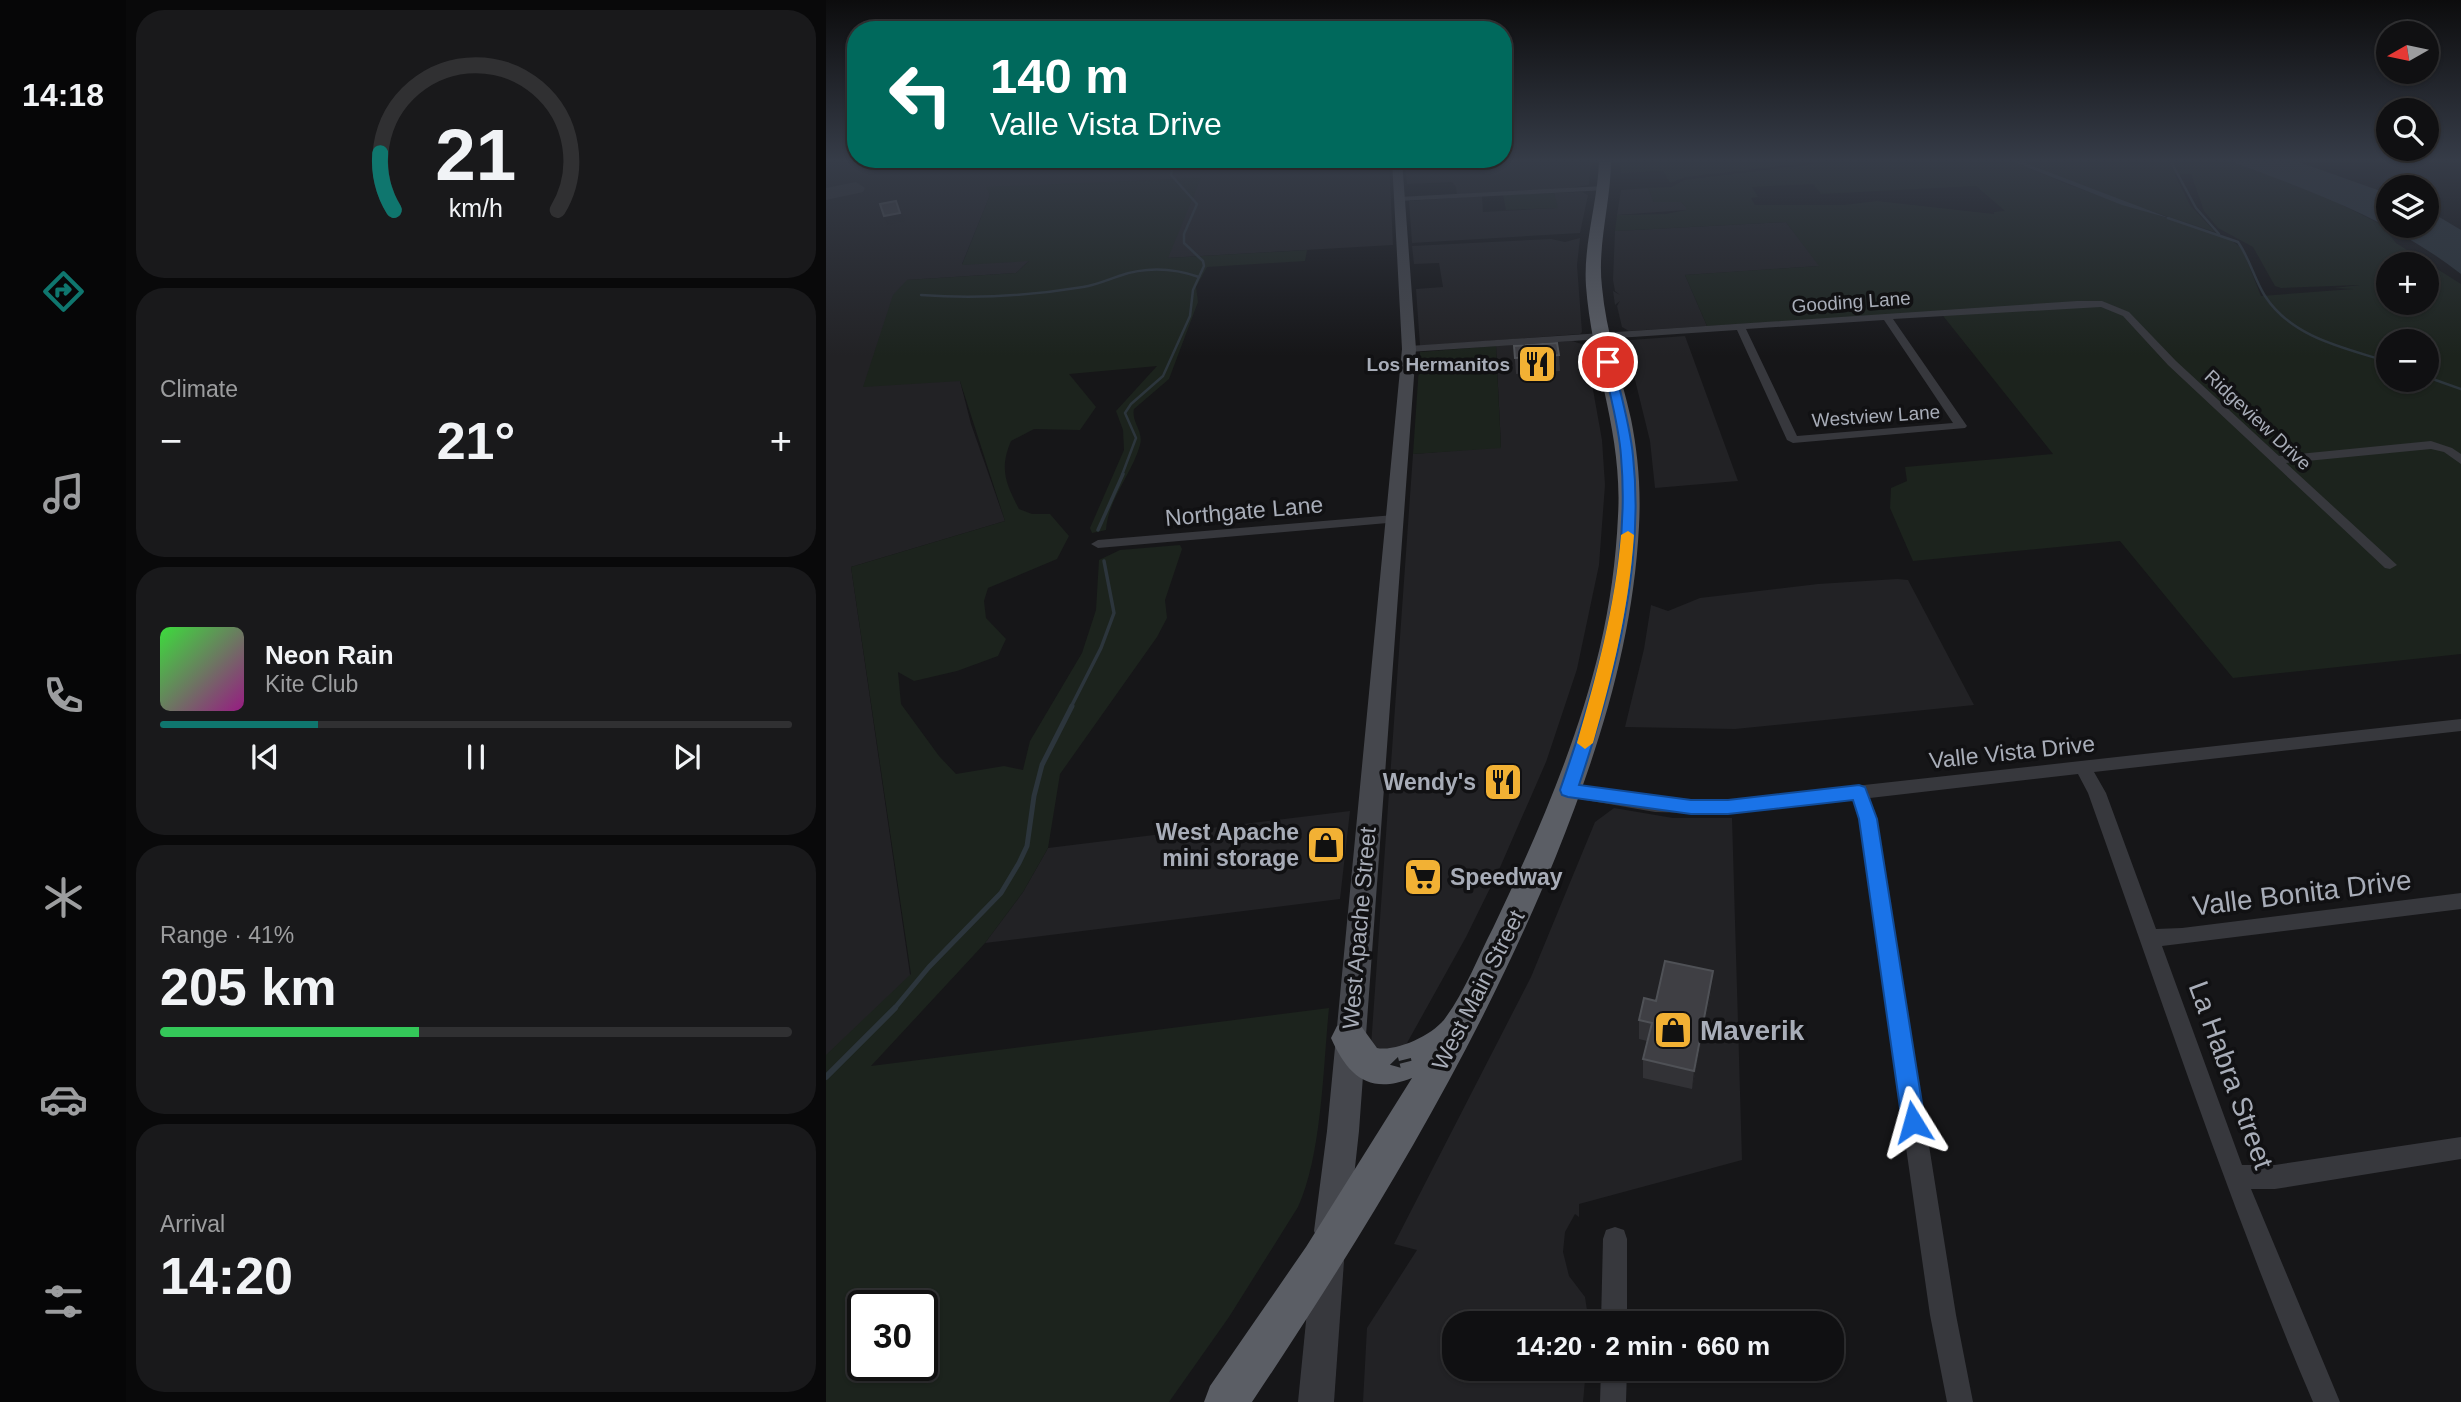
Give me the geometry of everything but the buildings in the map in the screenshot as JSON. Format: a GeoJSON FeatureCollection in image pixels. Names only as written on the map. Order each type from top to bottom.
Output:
{"type":"FeatureCollection","features":[{"type":"Feature","properties":{"kind":"highway","name":"West Main Street"},"geometry":{"type":"LineString","coordinates":[[1226,1402],[1401,1132],[1460,1030],[1521,905],[1568,790],[1592,721],[1611,652],[1628,543],[1627,455],[1603,337],[1594,264],[1599,225]]}},
{"type":"Feature","properties":{"kind":"highway"},"geometry":{"type":"LineString","coordinates":[[1349,1038],[1369,1065],[1395,1065],[1418,1058],[1460,1030]]}},
{"type":"Feature","properties":{"kind":"main road","name":"West Apache Street"},"geometry":{"type":"LineString","coordinates":[[1329,1245],[1343,1131],[1409,349],[1401,225]]}},
{"type":"Feature","properties":{"kind":"street","name":"Gooding Lane"},"geometry":{"type":"LineString","coordinates":[[1409,349],[2102,304]]}},
{"type":"Feature","properties":{"kind":"street","name":"Ridgeview Drive"},"geometry":{"type":"LineString","coordinates":[[2102,304],[2126,314],[2172,363],[2390,565]]}},
{"type":"Feature","properties":{"kind":"street","name":"Westview Lane"},"geometry":{"type":"LineString","coordinates":[[1741,328],[1793,440],[1961,426],[1887,317]]}},
{"type":"Feature","properties":{"kind":"street"},"geometry":{"type":"LineString","coordinates":[[2276,460],[2431,445],[2448,450],[2461,460]]}},
{"type":"Feature","properties":{"kind":"street","name":"Northgate Lane"},"geometry":{"type":"LineString","coordinates":[[1098,544],[1394,519]]}},
{"type":"Feature","properties":{"kind":"street","name":"Valle Vista Drive"},"geometry":{"type":"LineString","coordinates":[[1568,790],[1691,807],[1728,807],[2461,725]]}},
{"type":"Feature","properties":{"kind":"street","name":"La Habra Street"},"geometry":{"type":"LineString","coordinates":[[2083,767],[2097,793],[2151,938],[2235,1177],[2327,1402]]}},
{"type":"Feature","properties":{"kind":"street"},"geometry":{"type":"LineString","coordinates":[[1859,792],[1868,819],[1942,1315],[1960,1402]]}},
{"type":"Feature","properties":{"kind":"street","name":"Valle Bonita Drive"},"geometry":{"type":"LineString","coordinates":[[2151,938],[2182,937],[2461,901]]}},
{"type":"Feature","properties":{"kind":"street"},"geometry":{"type":"LineString","coordinates":[[2235,1177],[2275,1177],[2461,1148]]}},
{"type":"Feature","properties":{"kind":"street"},"geometry":{"type":"LineString","coordinates":[[1614,1311],[1615,1238]]}},
{"type":"Feature","properties":{"kind":"street","name":"West Apache Street"},"geometry":{"type":"LineString","coordinates":[[1316,1402],[1329,1245]]}},
{"type":"Feature","properties":{"kind":"street"},"geometry":{"type":"LineString","coordinates":[[1613,1402],[1614,1381]]}},
{"type":"Feature","properties":{"kind":"shaded area"},"geometry":{"type":"Polygon","coordinates":[[[826,225],[978,225],[962,264],[1030,260],[1016,273],[907,280],[960,381],[971,424],[1005,521],[851,567],[916,1016],[826,1058],[826,225]]]}},
{"type":"Feature","properties":{"kind":"shaded area"},"geometry":{"type":"Polygon","coordinates":[[[978,225],[1181,225],[1168,258],[1307,250],[1305,261],[1207,267],[1196,287],[1198,302],[1169,379],[1134,409],[1140,445],[1111,508],[1106,530],[1092,533],[1090,528],[1124,450],[1123,430],[1116,411],[1157,366],[1069,374],[1096,407],[1080,430],[1034,429],[1011,441],[1005,468],[1008,484],[1019,509],[1032,514],[1050,514],[1069,536],[1057,559],[988,588],[984,601],[986,618],[1006,639],[998,656],[957,671],[914,681],[898,672],[901,704],[939,756],[956,774],[1004,766],[1023,770],[1030,741],[1082,653],[1096,610],[1099,560],[1120,550],[1180,545],[1182,549],[1165,600],[1167,618],[1157,637],[1060,774],[1048,848],[1023,892],[985,943],[871,1066],[1329,1008],[1317,1137],[1306,1186],[1298,1207],[1229,1317],[1169,1402],[826,1402],[826,1055],[911,974],[851,567],[1005,521],[960,381],[863,387],[893,295],[907,280],[1016,273],[1029,261],[962,265],[978,225]]]}},
{"type":"Feature","properties":{"kind":"shaded area"},"geometry":{"type":"Polygon","coordinates":[[[1180,225],[1392,225],[1393,245],[1167,258],[1180,225]]]}},
{"type":"Feature","properties":{"kind":"shaded area"},"geometry":{"type":"Polygon","coordinates":[[[1411,225],[1582,225],[1580,233],[1412,243],[1411,225]]]}},
{"type":"Feature","properties":{"kind":"shaded area"},"geometry":{"type":"Polygon","coordinates":[[[1616,225],[1721,225],[1615,231],[1616,225]]]}},
{"type":"Feature","properties":{"kind":"shaded area"},"geometry":{"type":"Polygon","coordinates":[[[1721,225],[1789,225],[1820,266],[1685,275],[1707,326],[1629,331],[1622,327],[1617,306],[1620,301],[1615,305],[1613,291],[1620,295],[1615,291],[1613,280],[1615,231],[1721,225]]]}},
{"type":"Feature","properties":{"kind":"shaded area"},"geometry":{"type":"Polygon","coordinates":[[[1789,225],[2189,225],[2229,239],[2242,248],[2261,296],[2353,289],[2333,288],[2360,285],[2275,286],[2253,247],[2216,225],[2376,225],[2376,238],[2392,238],[2410,252],[2376,252],[2376,315],[2439,315],[2439,270],[2461,284],[2461,654],[2233,678],[2120,541],[1913,561],[1890,508],[1891,488],[1907,481],[1905,467],[2053,454],[1940,312],[1707,326],[1685,275],[1819,266],[1789,225]]]}},
{"type":"Feature","properties":{"kind":"shaded area"},"geometry":{"type":"Polygon","coordinates":[[[2195,225],[2209,225],[2215,232],[2195,225]]]}},
{"type":"Feature","properties":{"kind":"shaded area"},"geometry":{"type":"Polygon","coordinates":[[[2439,225],[2453,225],[2461,230],[2461,274],[2439,259],[2439,252],[2429,252],[2407,238],[2439,238],[2439,225]]]}},
{"type":"Feature","properties":{"kind":"shaded area"},"geometry":{"type":"Polygon","coordinates":[[[1580,238],[1577,265],[1580,334],[1420,346],[1416,289],[1443,287],[1439,263],[1414,264],[1412,246],[1551,239],[1565,242],[1580,238]]]}},
{"type":"Feature","properties":{"kind":"shaded area"},"geometry":{"type":"Polygon","coordinates":[[[1685,336],[1738,481],[1655,488],[1650,441],[1626,343],[1631,340],[1685,336]]]}},
{"type":"Feature","properties":{"kind":"shaded area"},"geometry":{"type":"Polygon","coordinates":[[[1572,341],[1585,345],[1602,440],[1605,485],[1599,565],[1577,669],[1546,762],[1498,872],[1466,937],[1407,1043],[1395,1053],[1371,1046],[1413,454],[1501,447],[1496,346],[1572,341]]]}},
{"type":"Feature","properties":{"kind":"shaded area"},"geometry":{"type":"Polygon","coordinates":[[[1496,346],[1501,448],[1413,454],[1420,352],[1496,346]]]}},
{"type":"Feature","properties":{"kind":"shaded area"},"geometry":{"type":"Polygon","coordinates":[[[1908,580],[1974,705],[1735,729],[1625,727],[1644,649],[1651,605],[1668,611],[1700,598],[1818,584],[1908,580]]]}},
{"type":"Feature","properties":{"kind":"shaded area"},"geometry":{"type":"Polygon","coordinates":[[[1614,808],[1673,818],[1732,818],[1742,1160],[1579,1204],[1579,1217],[1575,1214],[1565,1232],[1563,1252],[1569,1276],[1585,1297],[1587,1311],[1442,1311],[1442,1381],[1585,1381],[1583,1402],[1363,1402],[1367,1328],[1417,1250],[1394,1244],[1531,977],[1595,822],[1614,808]]]}},
{"type":"Feature","properties":{"kind":"shaded area"},"geometry":{"type":"Polygon","coordinates":[[[1350,811],[1340,899],[985,943],[1023,892],[1048,848],[1350,811]]]}},
{"type":"Feature","properties":{"kind":"waterway"},"geometry":{"type":"LineString","coordinates":[[1188,225],[1184,243],[1203,261],[1204,266],[1199,277]]}},
{"type":"Feature","properties":{"kind":"waterway"},"geometry":{"type":"LineString","coordinates":[[2190,225],[2238,242],[2265,296],[2276,310],[2304,332],[2376,358]]}},
{"type":"Feature","properties":{"kind":"waterway"},"geometry":{"type":"LineString","coordinates":[[2211,225],[2219,234]]}},
{"type":"Feature","properties":{"kind":"waterway"},"geometry":{"type":"LineString","coordinates":[[921,295],[982,297],[1042,293],[1088,286],[1129,273],[1149,270],[1169,270],[1199,277]]}},
{"type":"Feature","properties":{"kind":"waterway"},"geometry":{"type":"LineString","coordinates":[[1122,475],[1136,438],[1125,413],[1131,404],[1163,376],[1190,316],[1193,290],[1199,277]]}},
{"type":"Feature","properties":{"kind":"waterway"},"geometry":{"type":"LineString","coordinates":[[2439,381],[2461,389]]}},
{"type":"Feature","properties":{"kind":"waterway"},"geometry":{"type":"LineString","coordinates":[[1098,530],[1123,474]]}},
{"type":"Feature","properties":{"kind":"waterway"},"geometry":{"type":"LineString","coordinates":[[1071,707],[1101,648],[1114,613],[1104,561]]}},
{"type":"Feature","properties":{"kind":"waterway"},"geometry":{"type":"LineString","coordinates":[[894,1009],[929,967],[1001,893],[1019,863],[1027,846],[1034,796],[1042,765],[1072,706]]}},
{"type":"Feature","properties":{"kind":"waterway"},"geometry":{"type":"LineString","coordinates":[[826,1077],[894,1009]]}},
{"type":"Feature","properties":{"kind":"slow traffic"},"geometry":{"type":"LineString","coordinates":[[1585,743],[1611,652],[1625,572],[1628,535]]}},
{"type":"Feature","properties":{"kind":"place","name":"Los Hermanitos"},"geometry":{"type":"Point","coordinates":[1537,364]}},
{"type":"Feature","properties":{"kind":"place","name":"Wendy's"},"geometry":{"type":"Point","coordinates":[1503,782]}},
{"type":"Feature","properties":{"kind":"place","name":"West Apache mini storage"},"geometry":{"type":"Point","coordinates":[1326,845]}},
{"type":"Feature","properties":{"kind":"place","name":"Speedway"},"geometry":{"type":"Point","coordinates":[1423,877]}},
{"type":"Feature","properties":{"kind":"place","name":"Maverik"},"geometry":{"type":"Point","coordinates":[1673,1030]}},
{"type":"Feature","properties":{"kind":"route"},"geometry":{"type":"LineString","coordinates":[[1608,362],[1625,436],[1629,483],[1628,543],[1611,652],[1592,721],[1568,790],[1691,807],[1728,807],[1859,792],[1868,819],[1913,1122]]}}]}
